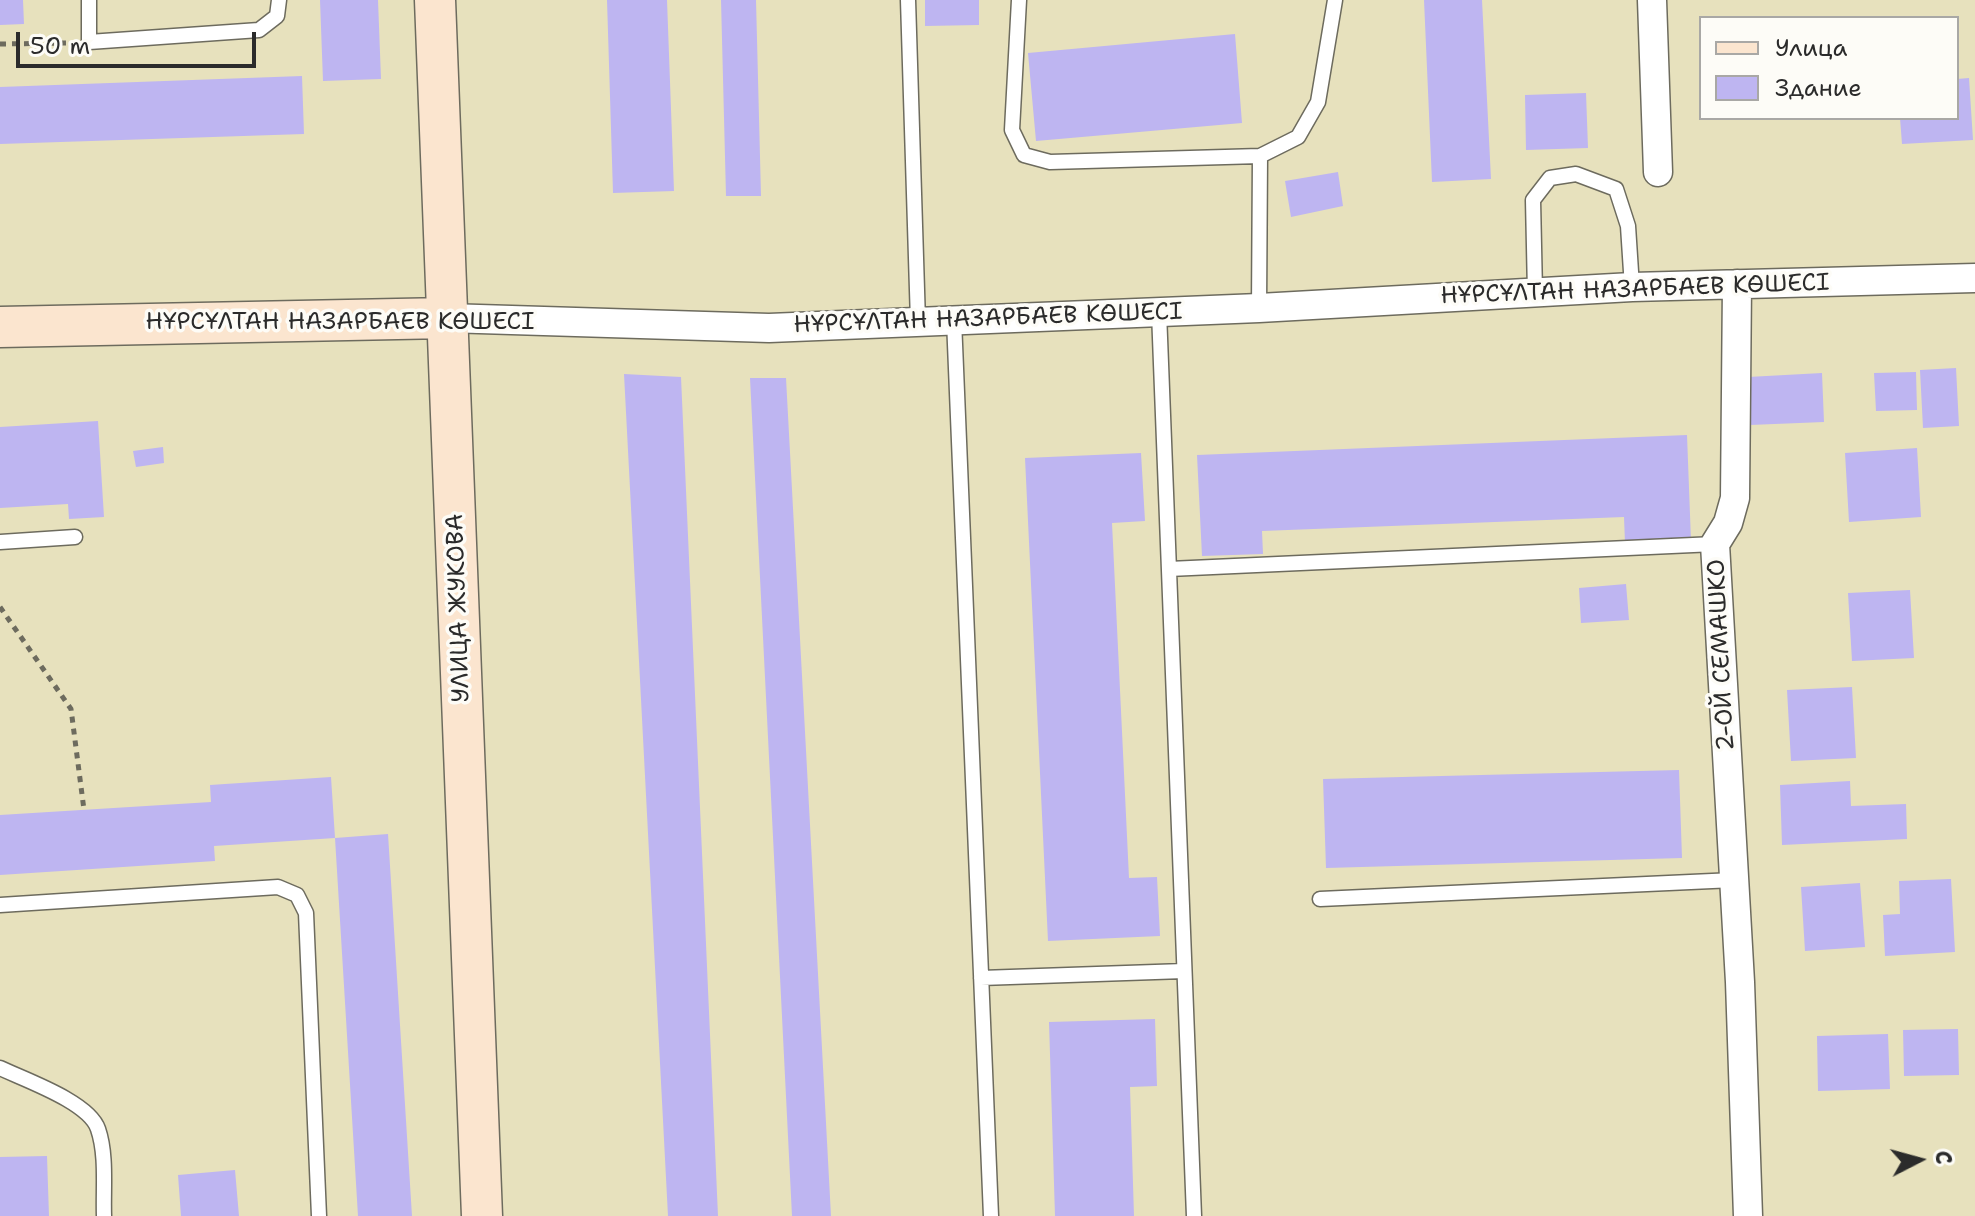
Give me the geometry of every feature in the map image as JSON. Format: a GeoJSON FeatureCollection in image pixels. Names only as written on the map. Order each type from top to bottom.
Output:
{"type":"FeatureCollection","features":[{"type":"Feature","properties":{"kind":"main road","name":"УЛИЦА ЖУКОВА"},"geometry":{"type":"LineString","coordinates":[[435,0],[482,1216]]}},
{"type":"Feature","properties":{"kind":"main road","name":"НҰРСҰЛТАН НАЗАРБАЕВ КӨШЕСІ"},"geometry":{"type":"LineString","coordinates":[[0,327],[447,318]]}},
{"type":"Feature","properties":{"kind":"street"},"geometry":{"type":"LineString","coordinates":[[1652,0],[1658,172]]}},
{"type":"Feature","properties":{"kind":"street","name":"НҰРСҰЛТАН НАЗАРБАЕВ КӨШЕСІ"},"geometry":{"type":"LineString","coordinates":[[447,318],[769,328],[1259,308],[1632,287],[1975,278]]}},
{"type":"Feature","properties":{"kind":"street","name":"2-ОЙ СЕМАШКО"},"geometry":{"type":"LineString","coordinates":[[1737,284],[1735,498],[1728,523],[1715,544],[1740,982],[1748,1216]]}},
{"type":"Feature","properties":{"kind":"lane"},"geometry":{"type":"LineString","coordinates":[[89,0],[89,42],[259,30],[277,16],[279,0]]}},
{"type":"Feature","properties":{"kind":"lane"},"geometry":{"type":"LineString","coordinates":[[908,0],[918,322]]}},
{"type":"Feature","properties":{"kind":"lane"},"geometry":{"type":"LineString","coordinates":[[1019,0],[1012,130],[1024,155],[1050,162],[1260,156],[1298,137],[1318,102],[1335,0]]}},
{"type":"Feature","properties":{"kind":"lane"},"geometry":{"type":"LineString","coordinates":[[1259,308],[1260,156]]}},
{"type":"Feature","properties":{"kind":"lane"},"geometry":{"type":"LineString","coordinates":[[1535,293],[1533,200],[1550,178],[1576,174],[1616,189],[1628,226],[1632,287]]}},
{"type":"Feature","properties":{"kind":"lane"},"geometry":{"type":"LineString","coordinates":[[1159,312],[1194,1216]]}},
{"type":"Feature","properties":{"kind":"lane"},"geometry":{"type":"LineString","coordinates":[[954,320],[991,1216]]}},
{"type":"Feature","properties":{"kind":"lane"},"geometry":{"type":"LineString","coordinates":[[0,542],[75,537]]}},
{"type":"Feature","properties":{"kind":"lane"},"geometry":{"type":"LineString","coordinates":[[1169,569],[1715,544]]}},
{"type":"Feature","properties":{"kind":"lane"},"geometry":{"type":"LineString","coordinates":[[1320,899],[1734,880]]}},
{"type":"Feature","properties":{"kind":"lane"},"geometry":{"type":"LineString","coordinates":[[0,905],[278,887],[297,895],[306,913],[319,1216]]}},
{"type":"Feature","properties":{"kind":"lane"},"geometry":{"type":"LineString","coordinates":[[981,978],[1184,971]]}},
{"type":"Feature","properties":{"kind":"lane"},"geometry":{"type":"LineString","coordinates":[[0,1068],[76,1105],[93,1119],[100,1141],[104,1216]]}},
{"type":"Feature","properties":{"kind":"path"},"geometry":{"type":"LineString","coordinates":[[0,44],[89,42]]}},
{"type":"Feature","properties":{"kind":"path"},"geometry":{"type":"LineString","coordinates":[[0,607],[62,691],[71,709],[84,810]]}},
{"type":"Feature","properties":{"kind":"building"},"geometry":{"type":"Polygon","coordinates":[[[0,0],[23,0],[24,24],[0,25],[0,0]]]}},
{"type":"Feature","properties":{"kind":"building"},"geometry":{"type":"Polygon","coordinates":[[[320,0],[378,0],[381,79],[323,81],[320,0]]]}},
{"type":"Feature","properties":{"kind":"building"},"geometry":{"type":"Polygon","coordinates":[[[607,0],[667,0],[674,191],[613,193],[607,0]]]}},
{"type":"Feature","properties":{"kind":"building"},"geometry":{"type":"Polygon","coordinates":[[[721,0],[756,0],[761,196],[726,196],[721,0]]]}},
{"type":"Feature","properties":{"kind":"building"},"geometry":{"type":"Polygon","coordinates":[[[925,0],[979,0],[979,25],[925,26],[925,0]]]}},
{"type":"Feature","properties":{"kind":"building"},"geometry":{"type":"Polygon","coordinates":[[[1424,0],[1482,0],[1491,179],[1432,182],[1424,0]]]}},
{"type":"Feature","properties":{"kind":"building"},"geometry":{"type":"Polygon","coordinates":[[[1235,34],[1242,123],[1036,141],[1028,53],[1235,34]]]}},
{"type":"Feature","properties":{"kind":"building"},"geometry":{"type":"Polygon","coordinates":[[[302,76],[304,134],[0,144],[0,87],[302,76]]]}},
{"type":"Feature","properties":{"kind":"building"},"geometry":{"type":"Polygon","coordinates":[[[1969,78],[1973,140],[1902,144],[1900,120],[1959,120],[1959,79],[1969,78]]]}},
{"type":"Feature","properties":{"kind":"building"},"geometry":{"type":"Polygon","coordinates":[[[1586,93],[1588,148],[1526,150],[1525,95],[1586,93]]]}},
{"type":"Feature","properties":{"kind":"building"},"geometry":{"type":"Polygon","coordinates":[[[1338,172],[1343,206],[1291,217],[1285,181],[1338,172]]]}},
{"type":"Feature","properties":{"kind":"building"},"geometry":{"type":"Polygon","coordinates":[[[1956,368],[1959,426],[1923,428],[1920,370],[1956,368]]]}},
{"type":"Feature","properties":{"kind":"building"},"geometry":{"type":"Polygon","coordinates":[[[1916,372],[1917,410],[1876,411],[1874,373],[1916,372]]]}},
{"type":"Feature","properties":{"kind":"building"},"geometry":{"type":"Polygon","coordinates":[[[1822,373],[1824,422],[1750,425],[1748,377],[1822,373]]]}},
{"type":"Feature","properties":{"kind":"building"},"geometry":{"type":"Polygon","coordinates":[[[624,374],[681,377],[718,1216],[668,1216],[624,374]]]}},
{"type":"Feature","properties":{"kind":"building"},"geometry":{"type":"Polygon","coordinates":[[[750,378],[786,378],[831,1216],[792,1216],[750,378]]]}},
{"type":"Feature","properties":{"kind":"building"},"geometry":{"type":"Polygon","coordinates":[[[98,421],[104,517],[69,519],[68,504],[0,508],[0,427],[98,421]]]}},
{"type":"Feature","properties":{"kind":"building"},"geometry":{"type":"Polygon","coordinates":[[[1687,435],[1691,541],[1625,543],[1624,517],[1262,531],[1263,554],[1202,556],[1197,455],[1687,435]]]}},
{"type":"Feature","properties":{"kind":"building"},"geometry":{"type":"Polygon","coordinates":[[[163,447],[164,463],[136,467],[133,451],[163,447]]]}},
{"type":"Feature","properties":{"kind":"building"},"geometry":{"type":"Polygon","coordinates":[[[1917,448],[1921,517],[1849,522],[1845,453],[1917,448]]]}},
{"type":"Feature","properties":{"kind":"building"},"geometry":{"type":"Polygon","coordinates":[[[1141,453],[1145,521],[1112,523],[1129,878],[1157,877],[1160,936],[1048,941],[1025,458],[1141,453]]]}},
{"type":"Feature","properties":{"kind":"building"},"geometry":{"type":"Polygon","coordinates":[[[1626,584],[1629,620],[1581,623],[1579,588],[1626,584]]]}},
{"type":"Feature","properties":{"kind":"building"},"geometry":{"type":"Polygon","coordinates":[[[1910,590],[1914,658],[1852,661],[1848,593],[1910,590]]]}},
{"type":"Feature","properties":{"kind":"building"},"geometry":{"type":"Polygon","coordinates":[[[1852,687],[1856,758],[1791,761],[1787,690],[1852,687]]]}},
{"type":"Feature","properties":{"kind":"building"},"geometry":{"type":"Polygon","coordinates":[[[1679,770],[1682,858],[1326,868],[1323,779],[1679,770]]]}},
{"type":"Feature","properties":{"kind":"building"},"geometry":{"type":"Polygon","coordinates":[[[331,777],[335,838],[214,846],[215,861],[0,875],[0,815],[211,802],[210,785],[331,777]]]}},
{"type":"Feature","properties":{"kind":"building"},"geometry":{"type":"Polygon","coordinates":[[[1850,781],[1851,806],[1906,804],[1907,839],[1782,845],[1780,785],[1850,781]]]}},
{"type":"Feature","properties":{"kind":"building"},"geometry":{"type":"Polygon","coordinates":[[[388,834],[412,1216],[358,1216],[335,838],[388,834]]]}},
{"type":"Feature","properties":{"kind":"building"},"geometry":{"type":"Polygon","coordinates":[[[1951,879],[1955,952],[1885,956],[1883,915],[1900,914],[1899,881],[1951,879]]]}},
{"type":"Feature","properties":{"kind":"building"},"geometry":{"type":"Polygon","coordinates":[[[1860,883],[1865,947],[1805,951],[1801,887],[1860,883]]]}},
{"type":"Feature","properties":{"kind":"building"},"geometry":{"type":"Polygon","coordinates":[[[1155,1019],[1157,1086],[1130,1087],[1134,1216],[1055,1216],[1049,1022],[1155,1019]]]}},
{"type":"Feature","properties":{"kind":"building"},"geometry":{"type":"Polygon","coordinates":[[[1958,1029],[1959,1075],[1904,1076],[1903,1030],[1958,1029]]]}},
{"type":"Feature","properties":{"kind":"building"},"geometry":{"type":"Polygon","coordinates":[[[1888,1034],[1890,1089],[1818,1091],[1817,1036],[1888,1034]]]}},
{"type":"Feature","properties":{"kind":"building"},"geometry":{"type":"Polygon","coordinates":[[[47,1156],[49,1216],[0,1216],[0,1157],[47,1156]]]}},
{"type":"Feature","properties":{"kind":"building"},"geometry":{"type":"Polygon","coordinates":[[[235,1170],[239,1216],[181,1216],[178,1175],[235,1170]]]}}]}
